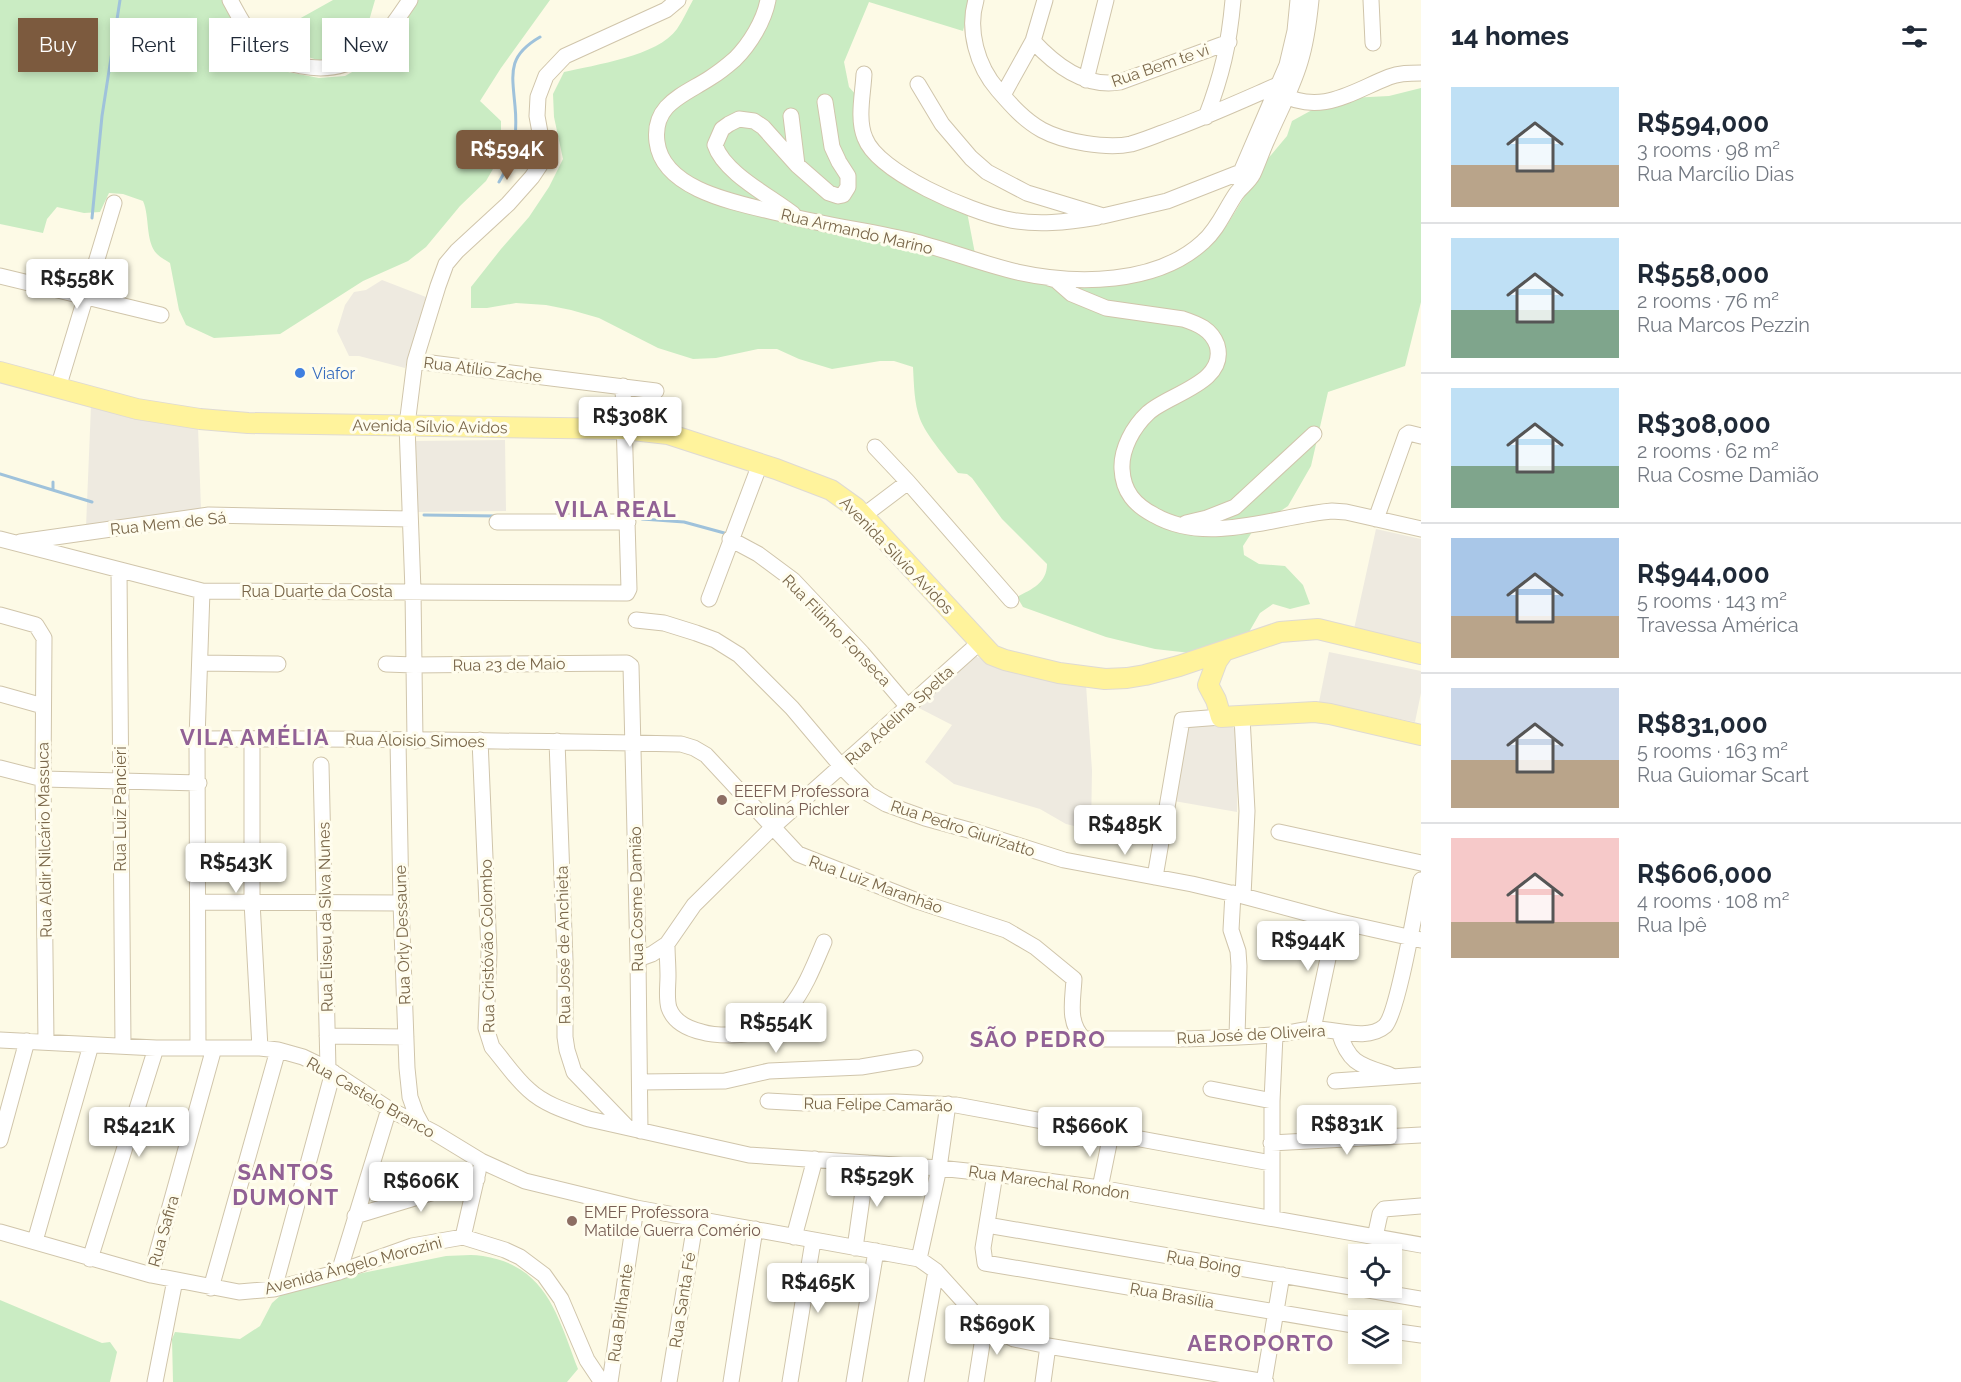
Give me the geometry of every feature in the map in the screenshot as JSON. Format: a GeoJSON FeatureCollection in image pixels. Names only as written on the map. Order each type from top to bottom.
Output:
{"type":"FeatureCollection","features":[{"type":"Feature","properties":{"kind":"main road","name":"Avenida Sílvio Avidos"},"geometry":{"type":"LineString","coordinates":[[0,372],[137,409],[200,419],[248,423],[624,429],[668,434],[831,490],[848,500],[992,655],[1059,673],[1105,679],[1145,675],[1280,632],[1318,629],[1421,654]]}},
{"type":"Feature","properties":{"kind":"main road"},"geometry":{"type":"LineString","coordinates":[[1208,685],[1216,661],[1224,651]]}},
{"type":"Feature","properties":{"kind":"main road"},"geometry":{"type":"LineString","coordinates":[[1181,665],[1208,685],[1221,717],[1315,712],[1421,735]]}},
{"type":"Feature","properties":{"kind":"street"},"geometry":{"type":"LineString","coordinates":[[230,0],[250,35],[269,54],[280,61],[320,69],[343,66],[363,56],[386,35],[411,0]]}},
{"type":"Feature","properties":{"kind":"street"},"geometry":{"type":"LineString","coordinates":[[416,741],[407,425],[415,361],[438,286],[446,264],[508,204],[540,165],[543,149],[537,108],[540,87],[546,76],[566,56],[666,10],[678,0]]}},
{"type":"Feature","properties":{"kind":"street","name":"Rua Armando Marino"},"geometry":{"type":"LineString","coordinates":[[768,0],[763,16],[748,44],[735,58],[710,78],[686,91],[668,105],[657,127],[656,140],[658,150],[671,172],[701,191],[800,219],[916,242],[1043,277],[1102,279],[1121,278],[1162,267],[1185,256],[1205,241],[1224,216],[1247,173],[1281,91],[1291,52],[1298,0]]}},
{"type":"Feature","properties":{"kind":"street"},"geometry":{"type":"LineString","coordinates":[[975,0],[972,23],[974,41],[978,55],[992,83],[1024,117],[1043,131],[1092,144],[1131,144],[1206,117],[1241,101],[1281,91],[1304,103],[1332,100],[1349,96],[1389,77],[1406,73],[1421,73]]}},
{"type":"Feature","properties":{"kind":"street"},"geometry":{"type":"LineString","coordinates":[[1003,95],[1033,41],[1045,0]]}},
{"type":"Feature","properties":{"kind":"street"},"geometry":{"type":"LineString","coordinates":[[1086,80],[1106,0]]}},
{"type":"Feature","properties":{"kind":"street"},"geometry":{"type":"LineString","coordinates":[[1206,117],[1219,83],[1229,42],[1233,0]]}},
{"type":"Feature","properties":{"kind":"street","name":"Rua Armando Marino"},"geometry":{"type":"LineString","coordinates":[[1281,91],[1300,62],[1311,0]]}},
{"type":"Feature","properties":{"kind":"street"},"geometry":{"type":"LineString","coordinates":[[1371,0],[1373,43]]}},
{"type":"Feature","properties":{"kind":"street","name":"Rua Bem te vi"},"geometry":{"type":"LineString","coordinates":[[1033,41],[1069,72],[1086,80],[1107,84],[1120,82],[1229,42]]}},
{"type":"Feature","properties":{"kind":"street"},"geometry":{"type":"LineString","coordinates":[[864,74],[861,120],[865,139],[886,165],[924,188],[1006,219],[1052,223],[1104,216],[1167,201],[1247,173]]}},
{"type":"Feature","properties":{"kind":"street"},"geometry":{"type":"LineString","coordinates":[[1219,83],[1241,101]]}},
{"type":"Feature","properties":{"kind":"street"},"geometry":{"type":"LineString","coordinates":[[918,84],[942,124],[971,158],[987,172],[1028,193],[1104,216]]}},
{"type":"Feature","properties":{"kind":"street"},"geometry":{"type":"LineString","coordinates":[[800,219],[727,164],[717,153],[715,145],[722,129],[739,119],[748,119],[763,127],[797,165],[829,193],[843,195],[849,182],[848,176],[832,147],[825,102]]}},
{"type":"Feature","properties":{"kind":"street"},"geometry":{"type":"LineString","coordinates":[[791,116],[797,165]]}},
{"type":"Feature","properties":{"kind":"street"},"geometry":{"type":"LineString","coordinates":[[58,388],[114,203]]}},
{"type":"Feature","properties":{"kind":"street"},"geometry":{"type":"LineString","coordinates":[[0,276],[161,315]]}},
{"type":"Feature","properties":{"kind":"street"},"geometry":{"type":"LineString","coordinates":[[1043,277],[1056,280],[1072,294],[1106,308],[1183,319],[1209,331],[1214,339],[1218,356],[1210,374],[1148,413],[1129,438],[1122,460],[1123,480],[1126,491],[1137,505],[1164,521],[1200,529],[1213,530],[1332,511],[1421,529]]}},
{"type":"Feature","properties":{"kind":"street","name":"Rua Atílio Zache"},"geometry":{"type":"LineString","coordinates":[[415,361],[656,392]]}},
{"type":"Feature","properties":{"kind":"street"},"geometry":{"type":"LineString","coordinates":[[497,522],[628,522],[623,386]]}},
{"type":"Feature","properties":{"kind":"street"},"geometry":{"type":"LineString","coordinates":[[1177,525],[1207,518],[1236,507],[1314,434]]}},
{"type":"Feature","properties":{"kind":"street"},"geometry":{"type":"LineString","coordinates":[[1376,519],[1403,440],[1406,435],[1415,434]]}},
{"type":"Feature","properties":{"kind":"street"},"geometry":{"type":"LineString","coordinates":[[875,447],[1011,600]]}},
{"type":"Feature","properties":{"kind":"street"},"geometry":{"type":"LineString","coordinates":[[709,599],[760,464]]}},
{"type":"Feature","properties":{"kind":"street"},"geometry":{"type":"LineString","coordinates":[[863,516],[908,482]]}},
{"type":"Feature","properties":{"kind":"street","name":"Rua Mem de Sá"},"geometry":{"type":"LineString","coordinates":[[7,541],[209,515],[410,519]]}},
{"type":"Feature","properties":{"kind":"street","name":"Rua Duarte da Costa"},"geometry":{"type":"LineString","coordinates":[[7,541],[202,591],[627,593],[629,589],[628,522]]}},
{"type":"Feature","properties":{"kind":"street","name":"Rua Filinho Fonseca"},"geometry":{"type":"LineString","coordinates":[[730,539],[758,554],[793,580],[862,653],[908,707]]}},
{"type":"Feature","properties":{"kind":"street","name":"Rua Luiz Pancieri"},"geometry":{"type":"LineString","coordinates":[[119,571],[123,1046]]}},
{"type":"Feature","properties":{"kind":"street"},"geometry":{"type":"LineString","coordinates":[[198,1048],[197,739],[202,591]]}},
{"type":"Feature","properties":{"kind":"street","name":"Rua Aldir Nilcário Massuca"},"geometry":{"type":"LineString","coordinates":[[0,615],[36,626],[44,638],[46,1042]]}},
{"type":"Feature","properties":{"kind":"street","name":"Rua Pedro Giurizatto"},"geometry":{"type":"LineString","coordinates":[[636,620],[664,623],[696,633],[715,640],[740,655],[792,708],[841,766],[878,800],[925,818],[1064,860],[1238,895],[1415,939]]}},
{"type":"Feature","properties":{"kind":"street","name":"Rua Adelina Spelta"},"geometry":{"type":"LineString","coordinates":[[638,959],[652,954],[667,944],[694,905],[774,826],[979,643]]}},
{"type":"Feature","properties":{"kind":"street"},"geometry":{"type":"LineString","coordinates":[[200,663],[278,664]]}},
{"type":"Feature","properties":{"kind":"street","name":"Rua 23 de Maio"},"geometry":{"type":"LineString","coordinates":[[386,664],[627,663],[631,666]]}},
{"type":"Feature","properties":{"kind":"street","name":"Rua Cosme Damião"},"geometry":{"type":"LineString","coordinates":[[631,666],[640,1082],[634,1129]]}},
{"type":"Feature","properties":{"kind":"street"},"geometry":{"type":"LineString","coordinates":[[0,694],[43,706]]}},
{"type":"Feature","properties":{"kind":"street"},"geometry":{"type":"LineString","coordinates":[[1155,877],[1182,720],[1221,717]]}},
{"type":"Feature","properties":{"kind":"street"},"geometry":{"type":"LineString","coordinates":[[1237,1037],[1239,966],[1238,951],[1231,930],[1238,895],[1247,812],[1242,717]]}},
{"type":"Feature","properties":{"kind":"street","name":"Rua Aloisio Simoes"},"geometry":{"type":"LineString","coordinates":[[197,739],[632,743]]}},
{"type":"Feature","properties":{"kind":"street"},"geometry":{"type":"LineString","coordinates":[[252,739],[252,902],[260,1048]]}},
{"type":"Feature","properties":{"kind":"street","name":"Rua Orly Dessaune"},"geometry":{"type":"LineString","coordinates":[[398,740],[406,1037],[410,1097],[423,1127]]}},
{"type":"Feature","properties":{"kind":"street","name":"Rua Cristóvão Colombo"},"geometry":{"type":"LineString","coordinates":[[480,740],[489,952],[485,1009],[488,1038],[492,1047],[530,1091],[566,1111],[589,1119],[634,1129]]}},
{"type":"Feature","properties":{"kind":"street","name":"Rua José de Anchieta"},"geometry":{"type":"LineString","coordinates":[[557,741],[567,1050],[574,1072],[634,1129]]}},
{"type":"Feature","properties":{"kind":"street","name":"Rua Luiz Maranhão"},"geometry":{"type":"LineString","coordinates":[[632,743],[681,744],[706,755],[774,826],[789,846],[805,858],[917,901],[1006,930],[1035,946],[1074,979],[1072,1019],[1075,1029],[1084,1039]]}},
{"type":"Feature","properties":{"kind":"street","name":"Rua Eliseu da Silva Nunes"},"geometry":{"type":"LineString","coordinates":[[274,1289],[330,1071],[327,1036],[321,765]]}},
{"type":"Feature","properties":{"kind":"street"},"geometry":{"type":"LineString","coordinates":[[0,768],[43,779],[198,783]]}},
{"type":"Feature","properties":{"kind":"street"},"geometry":{"type":"LineString","coordinates":[[1279,832],[1421,863]]}},
{"type":"Feature","properties":{"kind":"street"},"geometry":{"type":"LineString","coordinates":[[1415,939],[1421,880]]}},
{"type":"Feature","properties":{"kind":"street"},"geometry":{"type":"LineString","coordinates":[[199,902],[401,903]]}},
{"type":"Feature","properties":{"kind":"street"},"geometry":{"type":"LineString","coordinates":[[1313,1029],[1336,921]]}},
{"type":"Feature","properties":{"kind":"street","name":"Rua José de Oliveira"},"geometry":{"type":"LineString","coordinates":[[1084,1039],[1237,1037],[1275,1035],[1313,1029],[1366,1033],[1381,1029],[1389,1020],[1415,939]]}},
{"type":"Feature","properties":{"kind":"street"},"geometry":{"type":"LineString","coordinates":[[667,944],[668,999],[672,1014],[692,1030],[709,1034],[739,1035],[760,1030],[782,1017],[803,988],[824,942]]}},
{"type":"Feature","properties":{"kind":"street"},"geometry":{"type":"LineString","coordinates":[[1339,1032],[1344,1048],[1354,1060],[1396,1076]]}},
{"type":"Feature","properties":{"kind":"street"},"geometry":{"type":"LineString","coordinates":[[1272,1217],[1271,1143],[1275,1035]]}},
{"type":"Feature","properties":{"kind":"street"},"geometry":{"type":"LineString","coordinates":[[327,1036],[406,1037]]}},
{"type":"Feature","properties":{"kind":"street","name":"Rua Castelo Branco"},"geometry":{"type":"LineString","coordinates":[[0,1040],[156,1048],[278,1050],[303,1057],[330,1071],[389,1109],[481,1161],[525,1181],[636,1208],[918,1259],[936,1271],[985,1325],[1014,1339],[1265,1382]]}},
{"type":"Feature","properties":{"kind":"street"},"geometry":{"type":"LineString","coordinates":[[0,1140],[27,1041]]}},
{"type":"Feature","properties":{"kind":"street"},"geometry":{"type":"LineString","coordinates":[[34,1241],[91,1045]]}},
{"type":"Feature","properties":{"kind":"street"},"geometry":{"type":"LineString","coordinates":[[90,1259],[156,1048]]}},
{"type":"Feature","properties":{"kind":"street","name":"Rua Safira"},"geometry":{"type":"LineString","coordinates":[[151,1275],[214,1048]]}},
{"type":"Feature","properties":{"kind":"street"},"geometry":{"type":"LineString","coordinates":[[211,1288],[278,1050]]}},
{"type":"Feature","properties":{"kind":"street"},"geometry":{"type":"LineString","coordinates":[[640,1082],[725,1081],[770,1071],[861,1067],[915,1058]]}},
{"type":"Feature","properties":{"kind":"street"},"geometry":{"type":"LineString","coordinates":[[1335,1081],[1421,1075]]}},
{"type":"Feature","properties":{"kind":"street"},"geometry":{"type":"LineString","coordinates":[[1211,1089],[1272,1101]]}},
{"type":"Feature","properties":{"kind":"street","name":"Rua Felipe Camarão"},"geometry":{"type":"LineString","coordinates":[[768,1101],[948,1104],[1042,1119],[1271,1163]]}},
{"type":"Feature","properties":{"kind":"street"},"geometry":{"type":"LineString","coordinates":[[918,1259],[939,1168],[948,1104]]}},
{"type":"Feature","properties":{"kind":"street"},"geometry":{"type":"LineString","coordinates":[[339,1272],[389,1109]]}},
{"type":"Feature","properties":{"kind":"street","name":"Rua Marechal Rondon"},"geometry":{"type":"LineString","coordinates":[[634,1129],[749,1155],[939,1168],[1100,1188],[1421,1245]]}},
{"type":"Feature","properties":{"kind":"street"},"geometry":{"type":"LineString","coordinates":[[1100,1188],[1112,1134]]}},
{"type":"Feature","properties":{"kind":"street"},"geometry":{"type":"LineString","coordinates":[[1271,1143],[1421,1135]]}},
{"type":"Feature","properties":{"kind":"street"},"geometry":{"type":"LineString","coordinates":[[794,1237],[815,1159]]}},
{"type":"Feature","properties":{"kind":"street"},"geometry":{"type":"LineString","coordinates":[[463,1237],[481,1161]]}},
{"type":"Feature","properties":{"kind":"street"},"geometry":{"type":"LineString","coordinates":[[855,1248],[867,1163]]}},
{"type":"Feature","properties":{"kind":"street"},"geometry":{"type":"LineString","coordinates":[[987,1225],[995,1174]]}},
{"type":"Feature","properties":{"kind":"street"},"geometry":{"type":"LineString","coordinates":[[355,1216],[477,1179]]}},
{"type":"Feature","properties":{"kind":"street"},"geometry":{"type":"LineString","coordinates":[[1375,1237],[1380,1214],[1384,1209],[1421,1206]]}},
{"type":"Feature","properties":{"kind":"street","name":"Rua Brilhante"},"geometry":{"type":"LineString","coordinates":[[610,1382],[636,1208]]}},
{"type":"Feature","properties":{"kind":"street","name":"Rua Santa Fé"},"geometry":{"type":"LineString","coordinates":[[669,1382],[696,1218]]}},
{"type":"Feature","properties":{"kind":"street","name":"Rua Brasília"},"geometry":{"type":"LineString","coordinates":[[987,1225],[983,1248],[985,1263],[1348,1324]]}},
{"type":"Feature","properties":{"kind":"street","name":"Rua Boing"},"geometry":{"type":"LineString","coordinates":[[987,1225],[1421,1299]]}},
{"type":"Feature","properties":{"kind":"street"},"geometry":{"type":"LineString","coordinates":[[732,1382],[755,1229]]}},
{"type":"Feature","properties":{"kind":"street","name":"Avenida Ângelo Morozini"},"geometry":{"type":"LineString","coordinates":[[0,1232],[151,1275],[239,1292],[274,1289],[339,1272],[412,1246],[463,1237],[505,1250],[544,1275],[561,1299],[587,1360],[604,1382]]}},
{"type":"Feature","properties":{"kind":"street"},"geometry":{"type":"LineString","coordinates":[[790,1382],[813,1241]]}},
{"type":"Feature","properties":{"kind":"street"},"geometry":{"type":"LineString","coordinates":[[854,1382],[876,1251]]}},
{"type":"Feature","properties":{"kind":"street"},"geometry":{"type":"LineString","coordinates":[[916,1382],[936,1271]]}},
{"type":"Feature","properties":{"kind":"street"},"geometry":{"type":"LineString","coordinates":[[1265,1382],[1282,1275]]}},
{"type":"Feature","properties":{"kind":"street"},"geometry":{"type":"LineString","coordinates":[[155,1382],[175,1280]]}},
{"type":"Feature","properties":{"kind":"street"},"geometry":{"type":"LineString","coordinates":[[976,1382],[985,1325]]}},
{"type":"Feature","properties":{"kind":"street"},"geometry":{"type":"LineString","coordinates":[[1402,1332],[1421,1335]]}},
{"type":"Feature","properties":{"kind":"street"},"geometry":{"type":"LineString","coordinates":[[1042,1382],[1047,1346]]}},
{"type":"Feature","properties":{"kind":"shaded area"},"geometry":{"type":"Polygon","coordinates":[[[382,280],[426,297],[405,368],[359,356],[349,356],[337,331],[345,305],[354,292],[366,290],[382,280]]]}},
{"type":"Feature","properties":{"kind":"shaded area"},"geometry":{"type":"Polygon","coordinates":[[[91,406],[136,419],[198,427],[201,509],[86,527],[91,406]]]}},
{"type":"Feature","properties":{"kind":"shaded area"},"geometry":{"type":"Polygon","coordinates":[[[505,440],[506,511],[417,512],[416,441],[505,440]]]}},
{"type":"Feature","properties":{"kind":"shaded area"},"geometry":{"type":"Polygon","coordinates":[[[1376,529],[1421,539],[1421,644],[1354,629],[1376,529]]]}},
{"type":"Feature","properties":{"kind":"shaded area"},"geometry":{"type":"Polygon","coordinates":[[[1329,652],[1421,671],[1421,693],[1415,722],[1319,702],[1329,652]]]}},
{"type":"Feature","properties":{"kind":"shaded area"},"geometry":{"type":"Polygon","coordinates":[[[975,656],[1017,674],[1086,685],[1092,770],[1091,830],[1066,824],[1040,809],[954,784],[925,762],[952,725],[917,707],[975,656]]]}},
{"type":"Feature","properties":{"kind":"shaded area"},"geometry":{"type":"Polygon","coordinates":[[[1188,723],[1229,724],[1238,732],[1237,812],[1174,801],[1188,723]]]}},
{"type":"Feature","properties":{"kind":"green space"},"geometry":{"type":"Polygon","coordinates":[[[0,0],[225,0],[236,18],[209,18],[209,72],[288,72],[319,78],[345,76],[352,72],[409,72],[409,18],[406,18],[418,0],[550,0],[480,101],[501,121],[501,144],[497,162],[486,181],[460,206],[426,247],[408,261],[363,281],[280,334],[214,338],[186,325],[179,310],[170,263],[153,249],[143,201],[123,194],[109,193],[100,212],[84,213],[57,207],[47,219],[43,233],[0,224],[0,0]]]}},
{"type":"Feature","properties":{"kind":"green space"},"geometry":{"type":"Polygon","coordinates":[[[333,0],[375,0],[370,18],[322,18],[321,61],[310,58],[310,18],[301,18],[333,0]]]}},
{"type":"Feature","properties":{"kind":"green space"},"geometry":{"type":"Polygon","coordinates":[[[693,0],[971,0],[963,31],[869,2],[844,62],[849,87],[857,96],[863,144],[967,212],[977,264],[1094,283],[1207,246],[1227,225],[1266,161],[1287,136],[1292,121],[1312,110],[1350,98],[1389,96],[1421,88],[1421,302],[1405,366],[1328,392],[1311,466],[1288,506],[1254,529],[1243,546],[1244,555],[1259,564],[1285,566],[1303,585],[1310,604],[1290,609],[1273,604],[1260,613],[1249,632],[1221,650],[1199,654],[1155,649],[1106,637],[1023,607],[1017,597],[1041,581],[1047,564],[1002,519],[972,478],[967,474],[958,473],[932,439],[918,413],[913,367],[894,361],[880,361],[832,369],[799,359],[777,349],[758,349],[716,358],[693,359],[658,348],[599,318],[571,310],[546,305],[516,303],[471,308],[471,287],[529,217],[549,187],[563,159],[554,117],[553,94],[564,72],[625,58],[656,46],[677,29],[693,0]]]}},
{"type":"Feature","properties":{"kind":"green space"},"geometry":{"type":"Polygon","coordinates":[[[478,1255],[505,1262],[536,1282],[556,1313],[578,1369],[567,1382],[173,1382],[172,1339],[175,1332],[240,1339],[260,1326],[272,1303],[289,1288],[446,1256],[478,1255]]]}},
{"type":"Feature","properties":{"kind":"green space"},"geometry":{"type":"Polygon","coordinates":[[[0,1300],[102,1343],[110,1342],[117,1352],[110,1382],[0,1382],[0,1300]]]}},
{"type":"Feature","properties":{"kind":"waterway"},"geometry":{"type":"LineString","coordinates":[[92,218],[102,116],[120,0]]}},
{"type":"Feature","properties":{"kind":"waterway"},"geometry":{"type":"LineString","coordinates":[[499,182],[510,161],[514,145],[516,122],[514,66],[522,51],[540,37]]}},
{"type":"Feature","properties":{"kind":"waterway"},"geometry":{"type":"LineString","coordinates":[[0,474],[92,502]]}},
{"type":"Feature","properties":{"kind":"waterway"},"geometry":{"type":"LineString","coordinates":[[53,482],[53,490]]}},
{"type":"Feature","properties":{"kind":"waterway"},"geometry":{"type":"LineString","coordinates":[[424,515],[497,516]]}},
{"type":"Feature","properties":{"kind":"waterway"},"geometry":{"type":"LineString","coordinates":[[642,519],[684,522],[728,534]]}},
{"type":"Feature","properties":{"kind":"place","name":"Viafor"},"geometry":{"type":"Point","coordinates":[300,373]}},
{"type":"Feature","properties":{"kind":"place","name":"EEEFM Professora Carolina Pichler"},"geometry":{"type":"Point","coordinates":[722,800]}},
{"type":"Feature","properties":{"kind":"place","name":"EMEF Professora Matilde Guerra Comério"},"geometry":{"type":"Point","coordinates":[572,1221]}},
{"type":"Feature","properties":{"kind":"district","name":"VILA REAL"},"geometry":{"type":"Point","coordinates":[616,509]}},
{"type":"Feature","properties":{"kind":"district","name":"VILA AMÉLIA"},"geometry":{"type":"Point","coordinates":[255,737]}},
{"type":"Feature","properties":{"kind":"district","name":"SÃO PEDRO"},"geometry":{"type":"Point","coordinates":[1038,1039]}},
{"type":"Feature","properties":{"kind":"district","name":"SANTOS DUMONT"},"geometry":{"type":"Point","coordinates":[286,1184]}},
{"type":"Feature","properties":{"kind":"district","name":"AEROPORTO"},"geometry":{"type":"Point","coordinates":[1261,1343]}}]}
